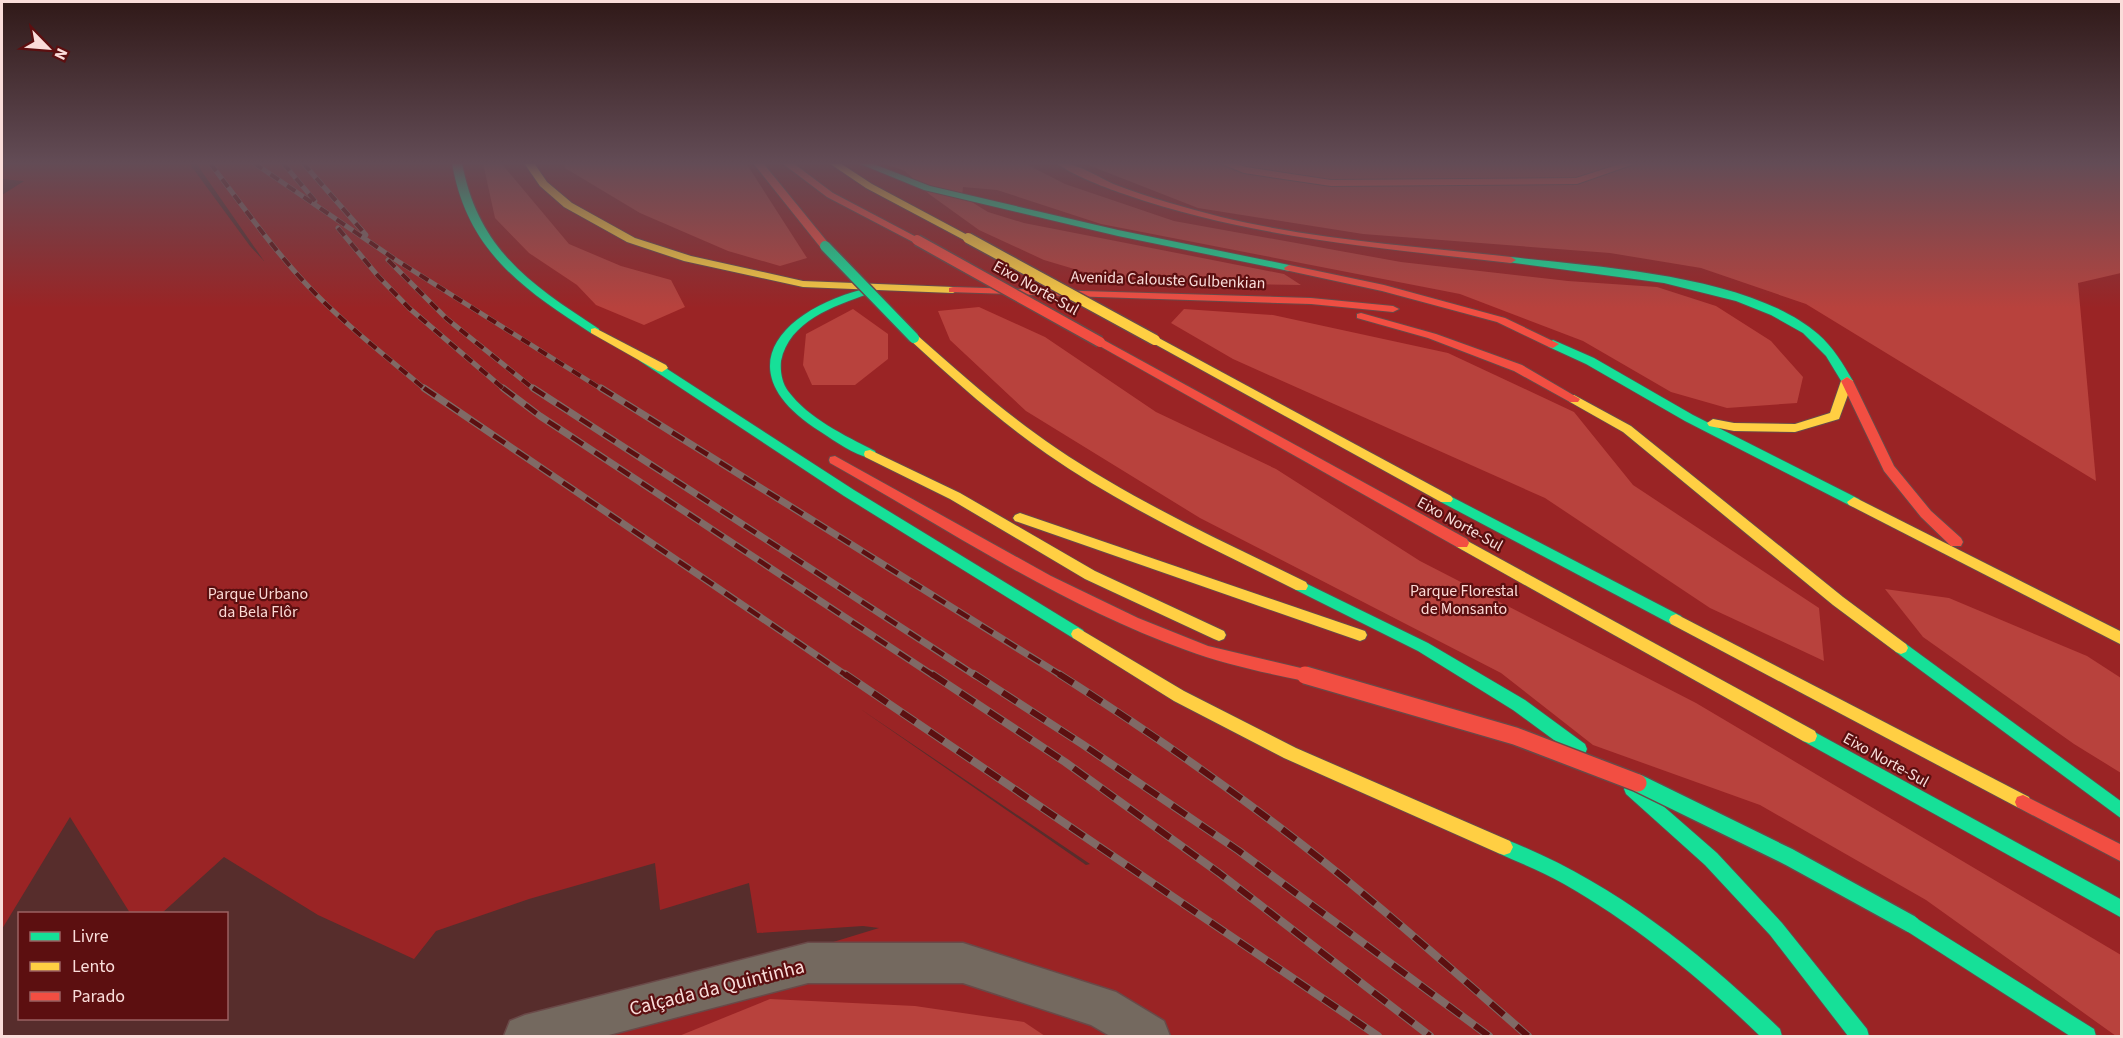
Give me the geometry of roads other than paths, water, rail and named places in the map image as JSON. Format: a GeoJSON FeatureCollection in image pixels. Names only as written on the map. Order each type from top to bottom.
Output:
{"type":"FeatureCollection","features":[{"type":"Feature","properties":{"kind":"main road"},"geometry":{"type":"LineString","coordinates":[[470,211],[480,231],[514,271],[566,312],[644,358],[779,430]]}},
{"type":"Feature","properties":{"kind":"main road","name":"Avenida Calouste Gulbenkian"},"geometry":{"type":"LineString","coordinates":[[580,211],[631,240],[688,259],[803,284],[1311,301]]}},
{"type":"Feature","properties":{"kind":"main road"},"geometry":{"type":"LineString","coordinates":[[797,211],[825,246],[914,338],[995,410],[1074,466],[1220,546],[1423,647],[1483,682],[1534,716],[1629,786],[1711,859],[1776,928],[1860,1036]]}},
{"type":"Feature","properties":{"kind":"main road","name":"Eixo Norte-Sul"},"geometry":{"type":"LineString","coordinates":[[862,211],[917,240],[2121,910]]}},
{"type":"Feature","properties":{"kind":"main road","name":"Eixo Norte-Sul"},"geometry":{"type":"LineString","coordinates":[[917,211],[1381,465],[2121,854]]}},
{"type":"Feature","properties":{"kind":"main road"},"geometry":{"type":"LineString","coordinates":[[1024,211],[1316,273],[1455,305],[1501,320],[1590,361],[1689,417],[2121,639]]}},
{"type":"Feature","properties":{"kind":"main road"},"geometry":{"type":"LineString","coordinates":[[1193,211],[1286,232],[1664,279],[1750,301],[1808,332],[1836,361],[1889,468],[1926,514],[1990,572]]}},
{"type":"Feature","properties":{"kind":"main road"},"geometry":{"type":"LineString","coordinates":[[898,288],[845,297],[809,315],[794,328],[776,354],[774,369],[776,379],[789,402],[800,413],[956,496],[1073,566],[1305,675]]}},
{"type":"Feature","properties":{"kind":"main road"},"geometry":{"type":"LineString","coordinates":[[1311,301],[1377,306],[1407,312]]}},
{"type":"Feature","properties":{"kind":"main road"},"geometry":{"type":"LineString","coordinates":[[1311,301],[1432,336],[1518,368],[1627,429],[1838,601],[2121,812]]}},
{"type":"Feature","properties":{"kind":"main road"},"geometry":{"type":"LineString","coordinates":[[1471,326],[1543,345],[1590,361]]}},
{"type":"Feature","properties":{"kind":"main road"},"geometry":{"type":"LineString","coordinates":[[644,358],[849,493],[1195,705],[1290,753],[1504,847],[1576,882],[1633,918],[1678,951],[1732,995],[1773,1036]]}},
{"type":"Feature","properties":{"kind":"main road"},"geometry":{"type":"LineString","coordinates":[[1689,417],[1734,427],[1795,428],[1835,416],[1847,381]]}},
{"type":"Feature","properties":{"kind":"main road"},"geometry":{"type":"LineString","coordinates":[[821,453],[1120,616],[1179,641],[1242,661],[1305,675],[1477,723],[1578,757],[1712,817],[1818,871],[1911,924],[2087,1036]]}},
{"type":"Feature","properties":{"kind":"main road"},"geometry":{"type":"LineString","coordinates":[[956,496],[1276,604],[1483,682]]}},
{"type":"Feature","properties":{"kind":"street","name":"Calçada da Quintinha"},"geometry":{"type":"LineString","coordinates":[[525,1036],[808,963],[963,963],[1101,1007],[1149,1036]]}},
{"type":"Feature","properties":{"kind":"railway"},"geometry":{"type":"LineString","coordinates":[[247,211],[295,272],[322,300],[426,390]]}},
{"type":"Feature","properties":{"kind":"railway"},"geometry":{"type":"LineString","coordinates":[[325,211],[396,260],[603,390]]}},
{"type":"Feature","properties":{"kind":"railway"},"geometry":{"type":"LineString","coordinates":[[345,211],[366,235]]}},
{"type":"Feature","properties":{"kind":"railway"},"geometry":{"type":"LineString","coordinates":[[338,228],[378,276],[409,308],[505,390]]}},
{"type":"Feature","properties":{"kind":"railway"},"geometry":{"type":"LineString","coordinates":[[388,260],[447,319],[535,390]]}},
{"type":"Feature","properties":{"kind":"railway"},"geometry":{"type":"LineString","coordinates":[[424,388],[847,676]]}},
{"type":"Feature","properties":{"kind":"railway"},"geometry":{"type":"LineString","coordinates":[[503,388],[540,416],[934,676]]}},
{"type":"Feature","properties":{"kind":"railway"},"geometry":{"type":"LineString","coordinates":[[533,388],[976,676]]}},
{"type":"Feature","properties":{"kind":"railway"},"geometry":{"type":"LineString","coordinates":[[601,388],[1062,676]]}},
{"type":"Feature","properties":{"kind":"railway"},"geometry":{"type":"LineString","coordinates":[[845,674],[1378,1036]]}},
{"type":"Feature","properties":{"kind":"railway"},"geometry":{"type":"LineString","coordinates":[[932,674],[1065,762],[1219,873],[1430,1036]]}},
{"type":"Feature","properties":{"kind":"railway"},"geometry":{"type":"LineString","coordinates":[[974,674],[1239,851],[1489,1036]]}},
{"type":"Feature","properties":{"kind":"railway"},"geometry":{"type":"LineString","coordinates":[[1059,674],[1187,760],[1297,840],[1397,922],[1528,1036]]}},
{"type":"Feature","properties":{"kind":"park label","name":"Parque Florestal de Monsanto"},"geometry":{"type":"Point","coordinates":[1464,600]}},
{"type":"Feature","properties":{"kind":"park label","name":"Parque Urbano da Bela Flôr"},"geometry":{"type":"Point","coordinates":[258,603]}}]}
